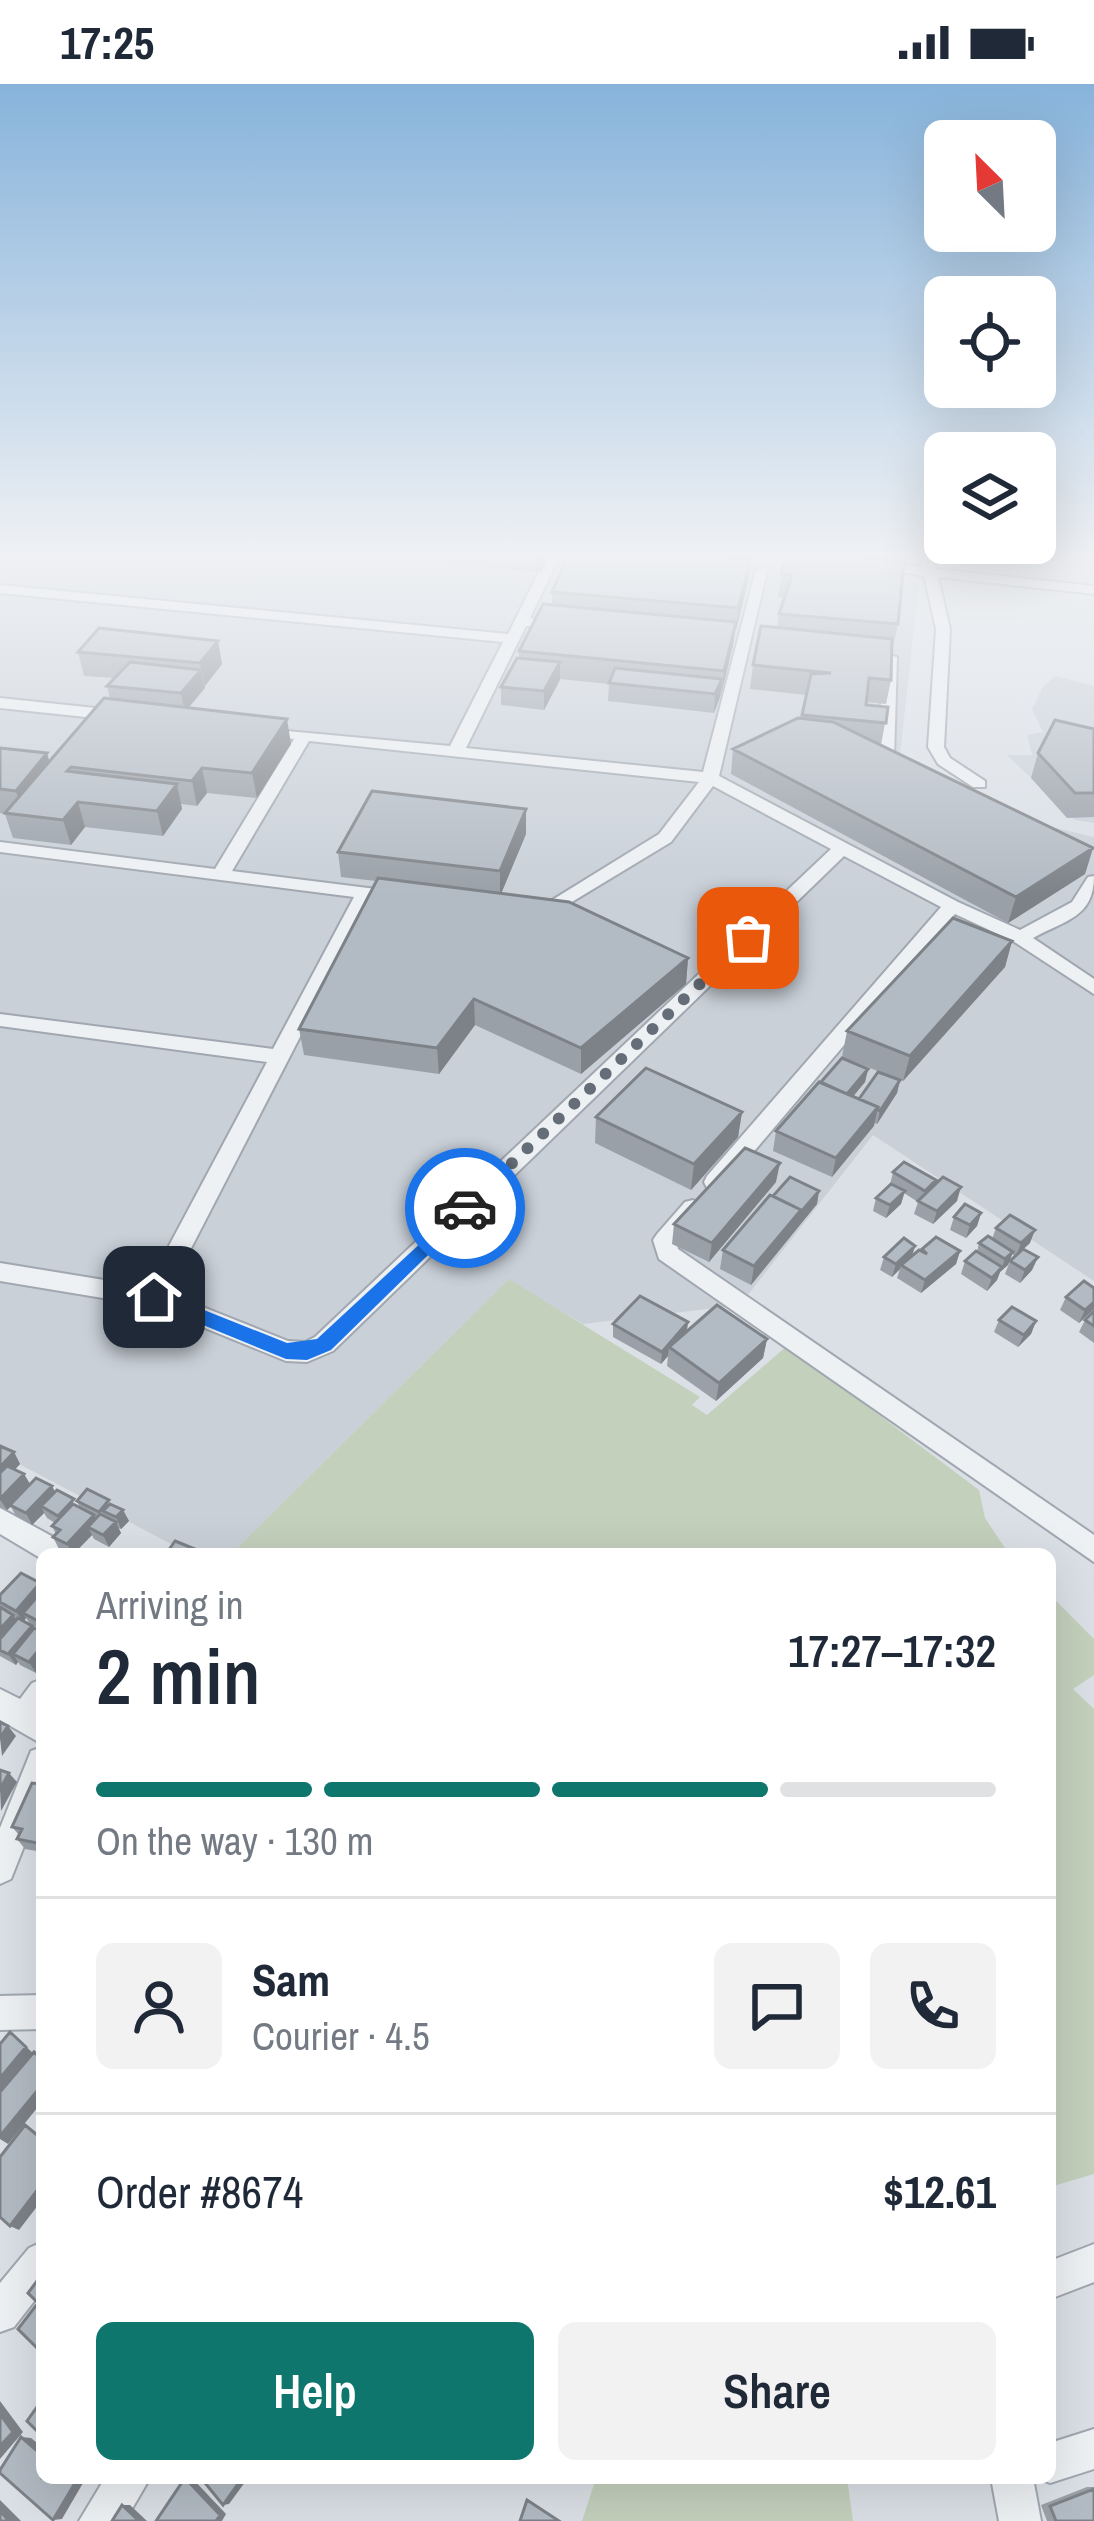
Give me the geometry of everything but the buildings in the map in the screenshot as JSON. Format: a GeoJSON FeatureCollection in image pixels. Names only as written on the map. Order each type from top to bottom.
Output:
{"type":"FeatureCollection","features":[{"type":"Feature","properties":{"kind":"street"},"geometry":{"type":"LineString","coordinates":[[455,751],[497,668]]}},
{"type":"Feature","properties":{"kind":"street"},"geometry":{"type":"LineString","coordinates":[[525,912],[548,914],[665,838],[710,778],[736,668]]}},
{"type":"Feature","properties":{"kind":"street"},"geometry":{"type":"LineString","coordinates":[[890,668],[886,761],[924,780]]}},
{"type":"Feature","properties":{"kind":"street"},"geometry":{"type":"LineString","coordinates":[[941,668],[936,747],[944,761],[979,784]]}},
{"type":"Feature","properties":{"kind":"street"},"geometry":{"type":"LineString","coordinates":[[0,704],[141,718]]}},
{"type":"Feature","properties":{"kind":"street"},"geometry":{"type":"LineString","coordinates":[[234,728],[710,778],[1020,937],[1094,988]]}},
{"type":"Feature","properties":{"kind":"street"},"geometry":{"type":"LineString","coordinates":[[220,875],[304,735]]}},
{"type":"Feature","properties":{"kind":"street"},"geometry":{"type":"LineString","coordinates":[[0,1273],[154,1297],[286,1351],[307,1352],[324,1344],[844,846]]}},
{"type":"Feature","properties":{"kind":"street"},"geometry":{"type":"LineString","coordinates":[[0,847],[388,895]]}},
{"type":"Feature","properties":{"kind":"street"},"geometry":{"type":"LineString","coordinates":[[1020,937],[1086,908],[1094,881]]}},
{"type":"Feature","properties":{"kind":"street"},"geometry":{"type":"LineString","coordinates":[[154,1297],[365,892]]}},
{"type":"Feature","properties":{"kind":"street"},"geometry":{"type":"LineString","coordinates":[[952,906],[665,1240],[667,1253],[1094,1550]]}},
{"type":"Feature","properties":{"kind":"street"},"geometry":{"type":"LineString","coordinates":[[0,1020],[282,1057]]}},
{"type":"Feature","properties":{"kind":"street"},"geometry":{"type":"LineString","coordinates":[[0,1520],[48,1548]]}},
{"type":"Feature","properties":{"kind":"street"},"geometry":{"type":"LineString","coordinates":[[0,1868],[36,1777]]}},
{"type":"Feature","properties":{"kind":"street"},"geometry":{"type":"LineString","coordinates":[[0,2013],[36,2012]]}},
{"type":"Feature","properties":{"kind":"street"},"geometry":{"type":"LineString","coordinates":[[1056,2278],[1094,2263]]}},
{"type":"Feature","properties":{"kind":"street"},"geometry":{"type":"LineString","coordinates":[[0,2313],[36,2268]]}},
{"type":"Feature","properties":{"kind":"street"},"geometry":{"type":"LineString","coordinates":[[1056,2461],[1094,2450]]}},
{"type":"Feature","properties":{"kind":"street"},"geometry":{"type":"LineString","coordinates":[[100,2521],[125,2484]]}},
{"type":"Feature","properties":{"kind":"street"},"geometry":{"type":"LineString","coordinates":[[1013,2484],[1020,2521]]}},
{"type":"Feature","properties":{"kind":"shaded area"},"geometry":{"type":"Polygon","coordinates":[[[0,668],[910,668],[900,755],[1044,825],[1094,837],[1094,1281],[873,1135],[740,1305],[583,1324],[508,1280],[237,1548],[179,1548],[0,1454],[0,668]]]}},
{"type":"Feature","properties":{"kind":"shaded area"},"geometry":{"type":"Polygon","coordinates":[[[1055,676],[1094,686],[1094,823],[1075,820],[1007,755],[1032,755],[1027,735],[1043,732],[1032,709],[1055,676]]]}},
{"type":"Feature","properties":{"kind":"green space"},"geometry":{"type":"Polygon","coordinates":[[[509,1279],[700,1397],[692,1405],[707,1415],[787,1346],[979,1490],[985,1518],[1005,1548],[237,1548],[509,1279]]]}},
{"type":"Feature","properties":{"kind":"green space"},"geometry":{"type":"Polygon","coordinates":[[[1056,1601],[1094,1639],[1094,1675],[1073,1689],[1094,1709],[1094,2174],[1056,2185],[1056,1601]]]}},
{"type":"Feature","properties":{"kind":"green space"},"geometry":{"type":"Polygon","coordinates":[[[594,2484],[848,2484],[853,2521],[582,2521],[594,2484]]]}},
{"type":"Feature","properties":{"kind":"way so far"},"geometry":{"type":"LineString","coordinates":[[465,1208],[748,938]]}},
{"type":"Feature","properties":{"kind":"route"},"geometry":{"type":"LineString","coordinates":[[154,1297],[286,1351],[307,1352],[324,1344],[465,1208]]}}]}
